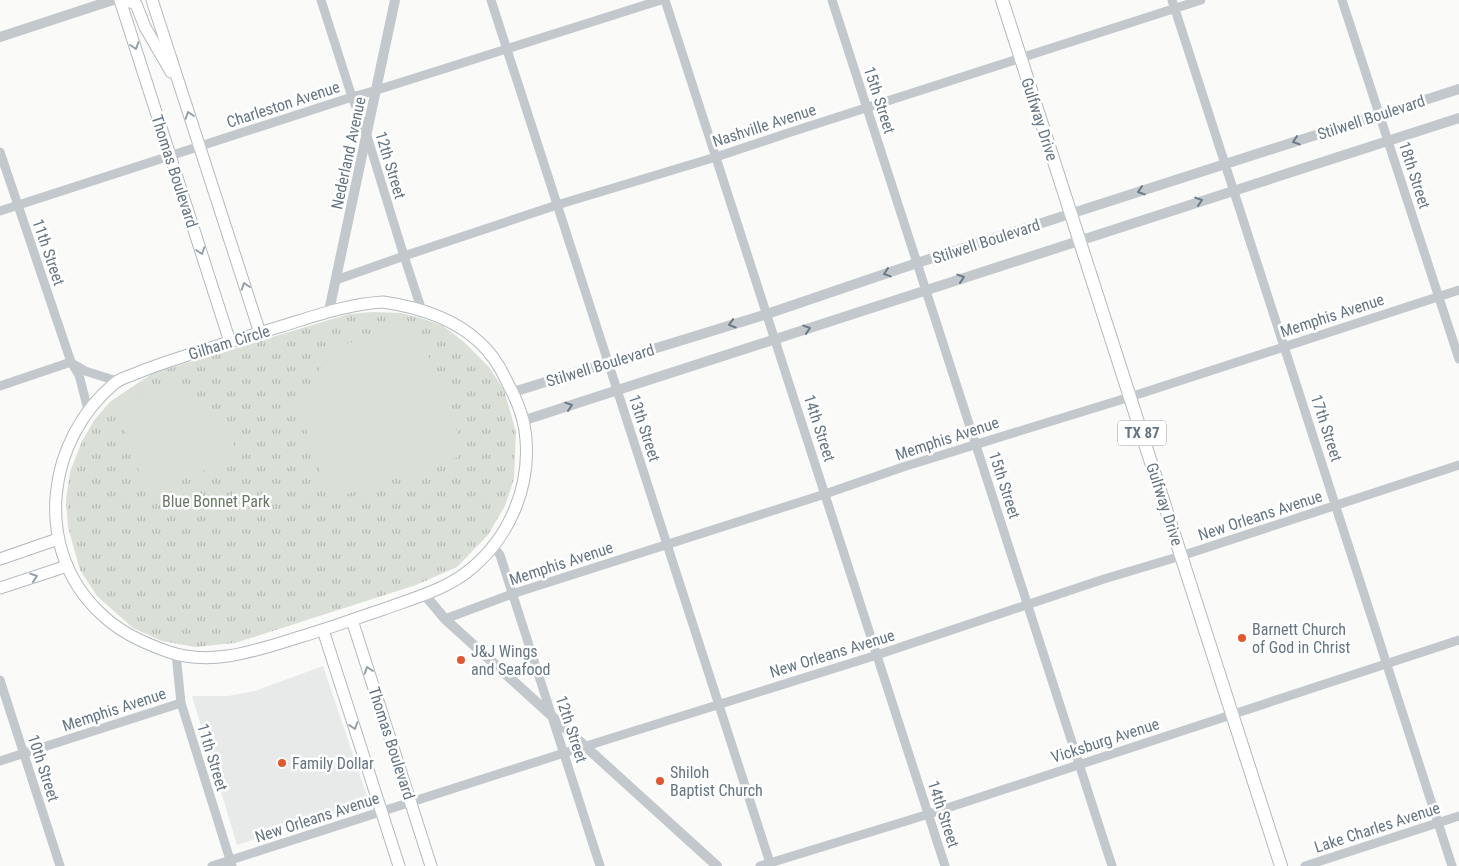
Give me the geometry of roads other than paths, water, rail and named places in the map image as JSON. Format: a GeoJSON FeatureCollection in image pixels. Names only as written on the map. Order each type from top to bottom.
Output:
{"type":"FeatureCollection","features":[{"type":"Feature","properties":{"kind":"main road","name":"Thomas Boulevard"},"geometry":{"type":"LineString","coordinates":[[120,0],[230,342]]}},
{"type":"Feature","properties":{"kind":"main road"},"geometry":{"type":"LineString","coordinates":[[125,0],[136,4],[145,27],[179,84]]}},
{"type":"Feature","properties":{"kind":"main road","name":"Thomas Boulevard"},"geometry":{"type":"LineString","coordinates":[[152,0],[260,333]]}},
{"type":"Feature","properties":{"kind":"main road","name":"Gulfway Drive"},"geometry":{"type":"LineString","coordinates":[[1002,0],[1281,866]]}},
{"type":"Feature","properties":{"kind":"main road","name":"Gilham Circle"},"geometry":{"type":"LineString","coordinates":[[383,302],[404,305],[446,319],[481,343],[499,366],[513,392],[526,440],[524,482],[513,514],[504,531],[493,546],[471,569],[450,583],[323,630],[247,653],[231,656],[176,654],[123,632],[94,608],[78,586],[67,566],[58,540],[55,507],[58,477],[64,455],[75,431],[88,410],[117,381],[152,366],[329,311],[362,303],[383,302]]}},
{"type":"Feature","properties":{"kind":"main road"},"geometry":{"type":"LineString","coordinates":[[0,559],[58,540]]}},
{"type":"Feature","properties":{"kind":"main road"},"geometry":{"type":"LineString","coordinates":[[0,588],[67,566]]}},
{"type":"Feature","properties":{"kind":"main road","name":"Thomas Boulevard"},"geometry":{"type":"LineString","coordinates":[[352,620],[431,866]]}},
{"type":"Feature","properties":{"kind":"main road","name":"Thomas Boulevard"},"geometry":{"type":"LineString","coordinates":[[323,630],[399,866]]}},
{"type":"Feature","properties":{"kind":"street"},"geometry":{"type":"LineString","coordinates":[[0,36],[113,0]]}},
{"type":"Feature","properties":{"kind":"street","name":"12th Street"},"geometry":{"type":"LineString","coordinates":[[321,0],[352,97],[367,136],[422,311]]}},
{"type":"Feature","properties":{"kind":"street","name":"Nederland Avenue"},"geometry":{"type":"LineString","coordinates":[[329,311],[395,0]]}},
{"type":"Feature","properties":{"kind":"street","name":"13th Street"},"geometry":{"type":"LineString","coordinates":[[491,0],[770,864]]}},
{"type":"Feature","properties":{"kind":"street","name":"Charleston Avenue"},"geometry":{"type":"LineString","coordinates":[[0,211],[352,97],[661,0]]}},
{"type":"Feature","properties":{"kind":"street","name":"14th Street"},"geometry":{"type":"LineString","coordinates":[[665,0],[945,866]]}},
{"type":"Feature","properties":{"kind":"street","name":"15th Street"},"geometry":{"type":"LineString","coordinates":[[832,0],[1112,866]]}},
{"type":"Feature","properties":{"kind":"street","name":"Nashville Avenue"},"geometry":{"type":"LineString","coordinates":[[336,280],[557,205],[716,157],[1020,58],[1173,4],[1201,0]]}},
{"type":"Feature","properties":{"kind":"street","name":"18th Street"},"geometry":{"type":"LineString","coordinates":[[1342,0],[1459,359]]}},
{"type":"Feature","properties":{"kind":"street","name":"17th Street"},"geometry":{"type":"LineString","coordinates":[[1173,4],[1452,866]]}},
{"type":"Feature","properties":{"kind":"street","name":"Stilwell Boulevard"},"geometry":{"type":"LineString","coordinates":[[513,392],[767,314],[917,263],[1459,89]]}},
{"type":"Feature","properties":{"kind":"street","name":"Stilwell Boulevard"},"geometry":{"type":"LineString","coordinates":[[522,421],[1459,118]]}},
{"type":"Feature","properties":{"kind":"street","name":"11th Street"},"geometry":{"type":"LineString","coordinates":[[0,152],[71,362],[79,375],[88,410]]}},
{"type":"Feature","properties":{"kind":"street","name":"Memphis Avenue"},"geometry":{"type":"LineString","coordinates":[[445,619],[512,594],[825,494],[903,467],[1130,397],[1459,290]]}},
{"type":"Feature","properties":{"kind":"street"},"geometry":{"type":"LineString","coordinates":[[0,386],[71,362],[85,371],[117,381]]}},
{"type":"Feature","properties":{"kind":"street","name":"New Orleans Avenue"},"geometry":{"type":"LineString","coordinates":[[212,866],[231,863],[564,752],[877,654],[1459,465]]}},
{"type":"Feature","properties":{"kind":"street","name":"12th Street"},"geometry":{"type":"LineString","coordinates":[[493,546],[500,555],[600,866]]}},
{"type":"Feature","properties":{"kind":"street"},"geometry":{"type":"LineString","coordinates":[[424,594],[445,619],[717,866]]}},
{"type":"Feature","properties":{"kind":"street","name":"Vicksburg Avenue"},"geometry":{"type":"LineString","coordinates":[[760,866],[928,814],[1459,640]]}},
{"type":"Feature","properties":{"kind":"street","name":"11th Street"},"geometry":{"type":"LineString","coordinates":[[176,654],[180,703],[231,863]]}},
{"type":"Feature","properties":{"kind":"street","name":"10th Street"},"geometry":{"type":"LineString","coordinates":[[0,680],[60,866]]}},
{"type":"Feature","properties":{"kind":"street","name":"Memphis Avenue"},"geometry":{"type":"LineString","coordinates":[[0,761],[180,703]]}},
{"type":"Feature","properties":{"kind":"street","name":"Lake Charles Avenue"},"geometry":{"type":"LineString","coordinates":[[1305,866],[1459,816]]}},
{"type":"Feature","properties":{"kind":"place","name":"Barnett Church of God in Christ"},"geometry":{"type":"Point","coordinates":[1242,638]}},
{"type":"Feature","properties":{"kind":"place","name":"J&J Wings and Seafood"},"geometry":{"type":"Point","coordinates":[461,660]}},
{"type":"Feature","properties":{"kind":"place","name":"Family Dollar"},"geometry":{"type":"Point","coordinates":[282,763]}},
{"type":"Feature","properties":{"kind":"place","name":"Shiloh Baptist Church"},"geometry":{"type":"Point","coordinates":[660,781]}},
{"type":"Feature","properties":{"kind":"park label","name":"Blue Bonnet Park"},"geometry":{"type":"Point","coordinates":[216,501]}}]}
